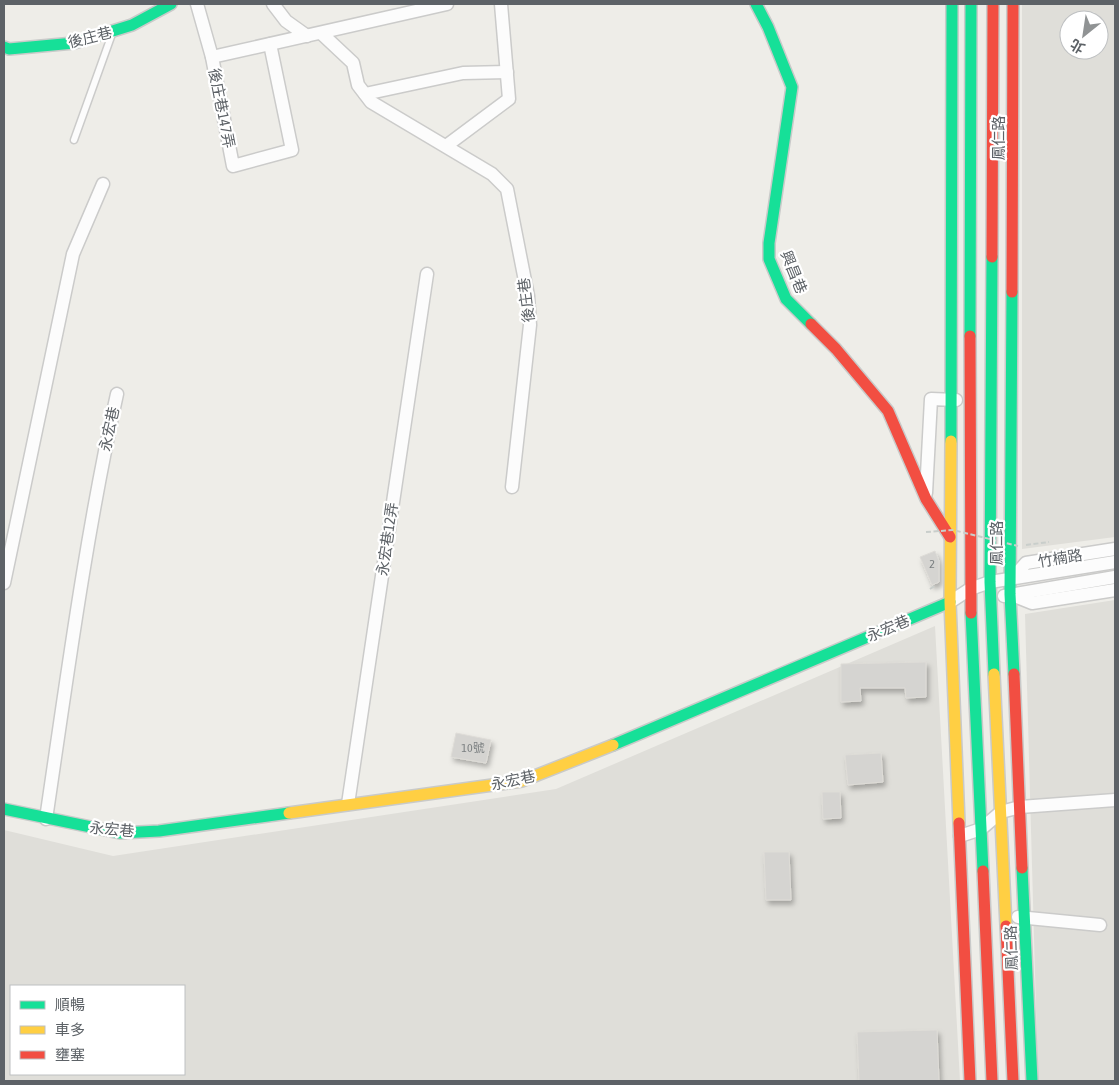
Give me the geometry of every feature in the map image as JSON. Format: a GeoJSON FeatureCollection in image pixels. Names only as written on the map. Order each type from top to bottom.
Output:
{"type":"FeatureCollection","features":[{"type":"Feature","properties":{"kind":"main road","name":"後庄巷"},"geometry":{"type":"LineString","coordinates":[[4,47],[10,49],[74,43],[132,25],[171,4]]}},
{"type":"Feature","properties":{"kind":"main road","name":"興昌巷"},"geometry":{"type":"LineString","coordinates":[[756,4],[768,27],[792,87],[769,244],[769,259],[786,299],[836,349],[888,411],[926,499],[950,537]]}},
{"type":"Feature","properties":{"kind":"main road"},"geometry":{"type":"LineString","coordinates":[[952,4],[950,602],[970,1081]]}},
{"type":"Feature","properties":{"kind":"main road","name":"鳳仁路"},"geometry":{"type":"LineString","coordinates":[[971,4],[970,589],[992,1081]]}},
{"type":"Feature","properties":{"kind":"main road","name":"鳳仁路"},"geometry":{"type":"LineString","coordinates":[[993,4],[990,582],[1013,1081]]}},
{"type":"Feature","properties":{"kind":"main road","name":"鳳仁路"},"geometry":{"type":"LineString","coordinates":[[1013,4],[1010,594],[1032,1081]]}},
{"type":"Feature","properties":{"kind":"main road","name":"永宏巷"},"geometry":{"type":"LineString","coordinates":[[4,809],[120,833],[159,831],[522,781],[560,767],[950,602]]}},
{"type":"Feature","properties":{"kind":"street","name":"後庄巷147弄"},"geometry":{"type":"LineString","coordinates":[[197,4],[212,57],[234,166],[292,150],[270,44]]}},
{"type":"Feature","properties":{"kind":"street"},"geometry":{"type":"LineString","coordinates":[[273,4],[286,21],[307,36]]}},
{"type":"Feature","properties":{"kind":"street"},"geometry":{"type":"LineString","coordinates":[[212,57],[321,33],[426,6],[447,4]]}},
{"type":"Feature","properties":{"kind":"street"},"geometry":{"type":"LineString","coordinates":[[446,146],[509,99],[501,4]]}},
{"type":"Feature","properties":{"kind":"street"},"geometry":{"type":"LineString","coordinates":[[321,33],[352,63],[358,85],[365,94],[464,73],[507,72]]}},
{"type":"Feature","properties":{"kind":"street","name":"後庄巷"},"geometry":{"type":"LineString","coordinates":[[365,94],[371,102],[492,174],[507,189],[528,296],[530,325],[512,487]]}},
{"type":"Feature","properties":{"kind":"street"},"geometry":{"type":"LineString","coordinates":[[4,583],[73,254],[103,184]]}},
{"type":"Feature","properties":{"kind":"street","name":"永宏巷12弄"},"geometry":{"type":"LineString","coordinates":[[348,804],[427,274]]}},
{"type":"Feature","properties":{"kind":"street","name":"永宏巷"},"geometry":{"type":"LineString","coordinates":[[46,819],[81,586],[103,459],[117,394]]}},
{"type":"Feature","properties":{"kind":"street"},"geometry":{"type":"LineString","coordinates":[[926,499],[930,399],[971,401]]}},
{"type":"Feature","properties":{"kind":"street","name":"竹楠路"},"geometry":{"type":"LineString","coordinates":[[1011,580],[1026,563],[1115,549]]}},
{"type":"Feature","properties":{"kind":"street","name":"竹楠路"},"geometry":{"type":"LineString","coordinates":[[950,602],[970,589],[990,582],[1115,562]]}},
{"type":"Feature","properties":{"kind":"street","name":"竹楠路"},"geometry":{"type":"LineString","coordinates":[[950,602],[971,603],[1010,594],[1115,578]]}},
{"type":"Feature","properties":{"kind":"street"},"geometry":{"type":"LineString","coordinates":[[1010,594],[1032,603],[1115,590]]}},
{"type":"Feature","properties":{"kind":"street"},"geometry":{"type":"LineString","coordinates":[[960,836],[981,829],[1001,812],[1020,807],[1115,800]]}},
{"type":"Feature","properties":{"kind":"street"},"geometry":{"type":"LineString","coordinates":[[1006,914],[1025,918],[1100,925]]}},
{"type":"Feature","properties":{"kind":"lane"},"geometry":{"type":"LineString","coordinates":[[74,140],[114,31]]}},
{"type":"Feature","properties":{"kind":"path"},"geometry":{"type":"LineString","coordinates":[[926,532],[954,530],[1018,546],[1049,542]]}},
{"type":"Feature","properties":{"kind":"shaded area"},"geometry":{"type":"Polygon","coordinates":[[[1022,4],[1115,4],[1115,537],[1022,549],[1022,4]]]}},
{"type":"Feature","properties":{"kind":"shaded area"},"geometry":{"type":"Polygon","coordinates":[[[1115,600],[1115,1081],[1038,1081],[1025,614],[1115,600]]]}},
{"type":"Feature","properties":{"kind":"shaded area"},"geometry":{"type":"Polygon","coordinates":[[[935,626],[960,1081],[4,1081],[4,830],[113,856],[556,789],[935,626]]]}},
{"type":"Feature","properties":{"kind":"building"},"geometry":{"type":"Polygon","coordinates":[[[935,551],[939,561],[939,582],[932,585],[920,557],[935,551]]]}},
{"type":"Feature","properties":{"kind":"building"},"geometry":{"type":"Polygon","coordinates":[[[926,662],[926,697],[906,698],[905,688],[860,688],[861,701],[841,702],[841,664],[926,662]]]}},
{"type":"Feature","properties":{"kind":"building"},"geometry":{"type":"Polygon","coordinates":[[[456,733],[491,740],[486,763],[451,757],[456,733]]]}},
{"type":"Feature","properties":{"kind":"building"},"geometry":{"type":"Polygon","coordinates":[[[881,753],[883,782],[848,785],[845,755],[881,753]]]}},
{"type":"Feature","properties":{"kind":"building"},"geometry":{"type":"Polygon","coordinates":[[[822,792],[840,792],[841,818],[823,819],[822,792]]]}},
{"type":"Feature","properties":{"kind":"building"},"geometry":{"type":"Polygon","coordinates":[[[764,852],[789,852],[791,900],[766,900],[764,852]]]}},
{"type":"Feature","properties":{"kind":"building"},"geometry":{"type":"Polygon","coordinates":[[[937,1030],[939,1081],[859,1081],[857,1032],[937,1030]]]}},
{"type":"Feature","properties":{"kind":"traffic: fast"},"geometry":{"type":"LineString","coordinates":[[4,47],[9,49],[74,43],[132,25],[171,4]]}},
{"type":"Feature","properties":{"kind":"traffic: fast"},"geometry":{"type":"LineString","coordinates":[[756,4],[768,27],[792,87],[769,243],[769,259],[786,299],[811,324]]}},
{"type":"Feature","properties":{"kind":"traffic: fast"},"geometry":{"type":"LineString","coordinates":[[951,441],[952,4]]}},
{"type":"Feature","properties":{"kind":"traffic: fast"},"geometry":{"type":"LineString","coordinates":[[970,336],[971,4]]}},
{"type":"Feature","properties":{"kind":"traffic: fast"},"geometry":{"type":"LineString","coordinates":[[992,257],[990,582],[994,674]]}},
{"type":"Feature","properties":{"kind":"traffic: fast"},"geometry":{"type":"LineString","coordinates":[[1012,292],[1010,594],[1014,674]]}},
{"type":"Feature","properties":{"kind":"traffic: fast"},"geometry":{"type":"LineString","coordinates":[[613,745],[950,602]]}},
{"type":"Feature","properties":{"kind":"traffic: fast"},"geometry":{"type":"LineString","coordinates":[[971,613],[983,871]]}},
{"type":"Feature","properties":{"kind":"traffic: fast"},"geometry":{"type":"LineString","coordinates":[[4,809],[120,833],[159,831],[289,813]]}},
{"type":"Feature","properties":{"kind":"traffic: fast"},"geometry":{"type":"LineString","coordinates":[[1022,868],[1032,1081]]}},
{"type":"Feature","properties":{"kind":"traffic: slow"},"geometry":{"type":"LineString","coordinates":[[951,441],[950,602],[959,823]]}},
{"type":"Feature","properties":{"kind":"traffic: slow"},"geometry":{"type":"LineString","coordinates":[[994,674],[1006,926]]}},
{"type":"Feature","properties":{"kind":"traffic: slow"},"geometry":{"type":"LineString","coordinates":[[289,813],[522,781],[613,745]]}},
{"type":"Feature","properties":{"kind":"traffic: jam"},"geometry":{"type":"LineString","coordinates":[[992,257],[993,4]]}},
{"type":"Feature","properties":{"kind":"traffic: jam"},"geometry":{"type":"LineString","coordinates":[[1012,292],[1013,4]]}},
{"type":"Feature","properties":{"kind":"traffic: jam"},"geometry":{"type":"LineString","coordinates":[[811,324],[836,349],[888,411],[926,499],[950,537]]}},
{"type":"Feature","properties":{"kind":"traffic: jam"},"geometry":{"type":"LineString","coordinates":[[970,336],[971,613]]}},
{"type":"Feature","properties":{"kind":"traffic: jam"},"geometry":{"type":"LineString","coordinates":[[1014,674],[1022,868]]}},
{"type":"Feature","properties":{"kind":"traffic: jam"},"geometry":{"type":"LineString","coordinates":[[959,823],[970,1081]]}},
{"type":"Feature","properties":{"kind":"traffic: jam"},"geometry":{"type":"LineString","coordinates":[[983,871],[992,1081]]}},
{"type":"Feature","properties":{"kind":"traffic: jam"},"geometry":{"type":"LineString","coordinates":[[1006,926],[1013,1081]]}}]}
